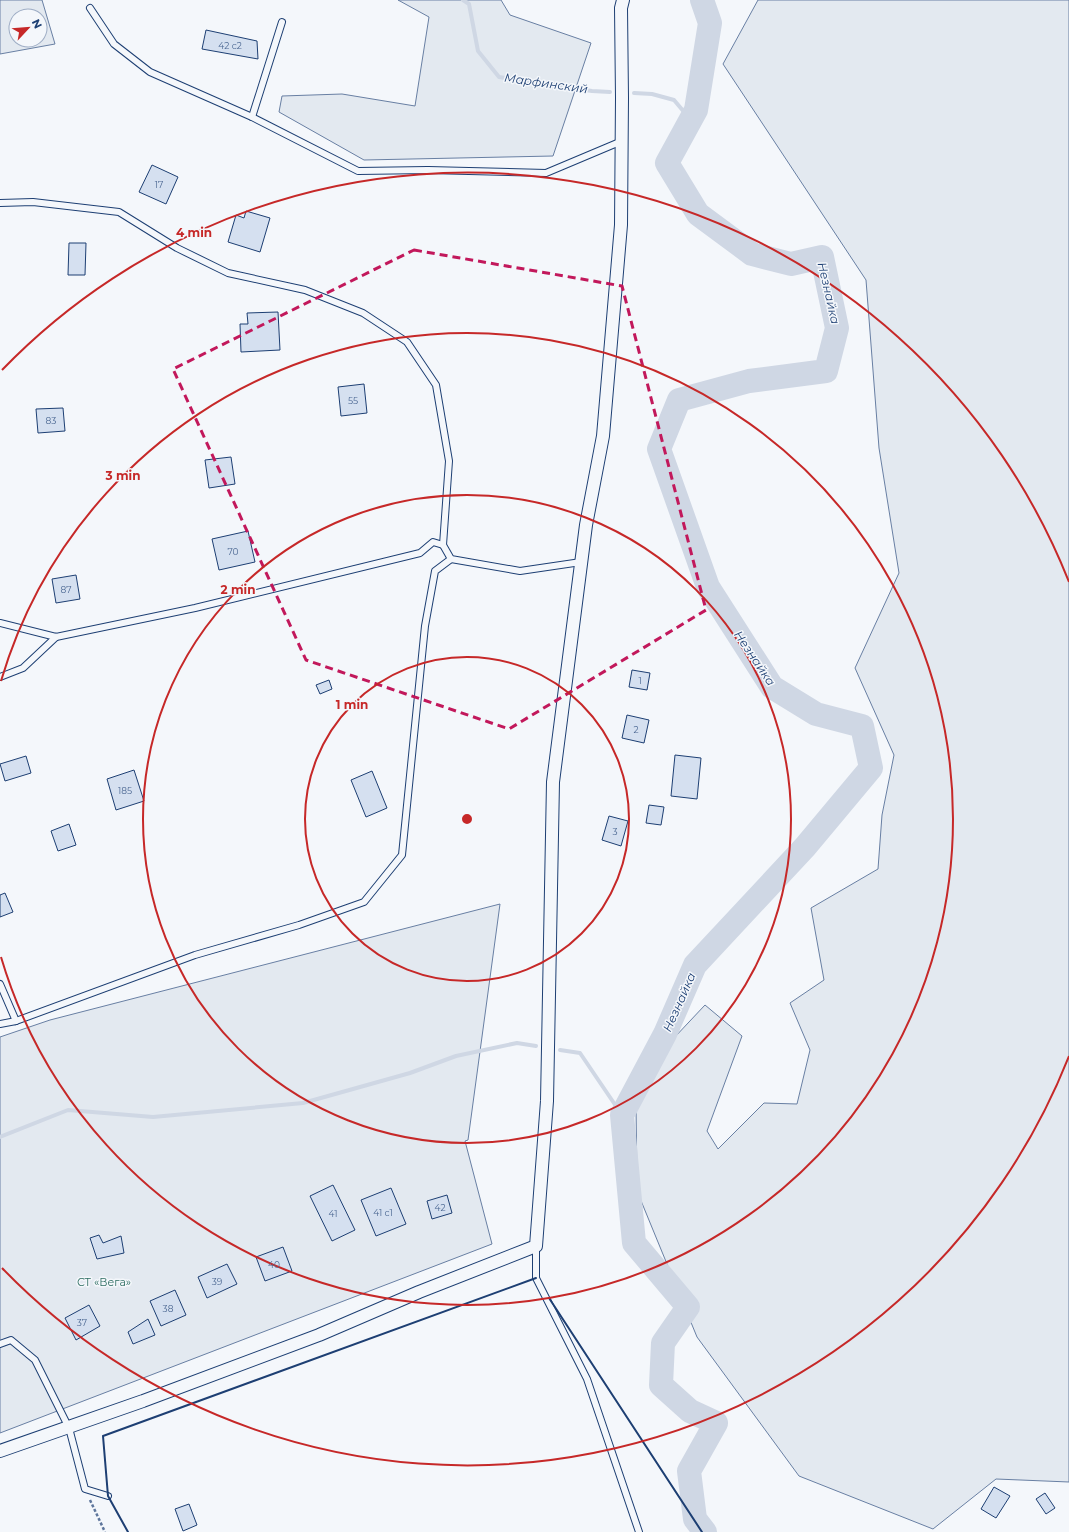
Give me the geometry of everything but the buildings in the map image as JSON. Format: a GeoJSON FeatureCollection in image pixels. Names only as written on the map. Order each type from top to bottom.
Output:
{"type":"FeatureCollection","features":[{"type":"Feature","properties":{"kind":"street"},"geometry":{"type":"LineString","coordinates":[[0,1451],[69,1428],[318,1335],[419,1292],[536,1246],[547,1101],[553,782],[586,525],[604,436],[621,225],[621,8],[623,0]]}},
{"type":"Feature","properties":{"kind":"lane"},"geometry":{"type":"LineString","coordinates":[[90,8],[114,44],[150,72],[252,117],[358,171],[428,170],[546,173],[622,141]]}},
{"type":"Feature","properties":{"kind":"lane"},"geometry":{"type":"LineString","coordinates":[[252,117],[282,22]]}},
{"type":"Feature","properties":{"kind":"lane"},"geometry":{"type":"LineString","coordinates":[[0,203],[33,202],[119,212],[177,248],[228,273],[305,290],[363,313],[407,342],[436,385],[449,461],[443,546],[451,559]]}},
{"type":"Feature","properties":{"kind":"lane"},"geometry":{"type":"LineString","coordinates":[[0,623],[56,637],[196,608],[420,553],[433,542],[443,546]]}},
{"type":"Feature","properties":{"kind":"lane"},"geometry":{"type":"LineString","coordinates":[[0,1024],[16,1021],[195,955],[299,925],[364,902],[402,855],[425,626],[435,571],[451,559],[520,571],[581,562]]}},
{"type":"Feature","properties":{"kind":"lane"},"geometry":{"type":"LineString","coordinates":[[0,677],[23,668],[56,637]]}},
{"type":"Feature","properties":{"kind":"lane"},"geometry":{"type":"LineString","coordinates":[[0,984],[16,1021]]}},
{"type":"Feature","properties":{"kind":"lane"},"geometry":{"type":"LineString","coordinates":[[536,1246],[536,1278],[587,1379],[639,1532]]}},
{"type":"Feature","properties":{"kind":"lane"},"geometry":{"type":"LineString","coordinates":[[0,1344],[11,1340],[35,1360],[69,1428],[85,1489],[108,1496]]}},
{"type":"Feature","properties":{"kind":"path"},"geometry":{"type":"LineString","coordinates":[[85,1489],[105,1532]]}},
{"type":"Feature","properties":{"kind":"highlighted area"},"geometry":{"type":"Polygon","coordinates":[[[414,250],[622,286],[706,610],[509,729],[306,660],[173,369],[414,250]]]}},
{"type":"Feature","properties":{"kind":"green space"},"geometry":{"type":"Polygon","coordinates":[[[0,0],[42,0],[44,8],[8,8],[8,48],[33,48],[0,54],[0,0]]]}},
{"type":"Feature","properties":{"kind":"green space"},"geometry":{"type":"Polygon","coordinates":[[[398,0],[501,0],[510,15],[591,43],[553,156],[364,160],[279,112],[282,96],[342,94],[415,106],[429,17],[398,0]]]}},
{"type":"Feature","properties":{"kind":"green space"},"geometry":{"type":"Polygon","coordinates":[[[758,0],[1069,0],[1069,1482],[996,1479],[933,1529],[799,1476],[697,1337],[637,1191],[636,1103],[673,1039],[705,1005],[742,1036],[707,1131],[718,1149],[764,1103],[797,1104],[810,1050],[790,1003],[824,980],[811,908],[878,869],[882,815],[894,755],[855,668],[899,573],[879,448],[866,280],[723,64],[758,0]]]}},
{"type":"Feature","properties":{"kind":"green space"},"geometry":{"type":"Polygon","coordinates":[[[48,20],[55,44],[48,45],[48,20]]]}},
{"type":"Feature","properties":{"kind":"green space","name":"СТ «Вега»"},"geometry":{"type":"Polygon","coordinates":[[[500,904],[468,1140],[465,1141],[492,1244],[0,1433],[0,1037],[50,1020],[500,904]]]}},
{"type":"Feature","properties":{"kind":"waterway","name":"Марфинский"},"geometry":{"type":"LineString","coordinates":[[463,0],[469,4],[478,51],[499,77],[592,91],[610,92]]}},
{"type":"Feature","properties":{"kind":"waterway","name":"Незнайка"},"geometry":{"type":"LineString","coordinates":[[702,0],[710,23],[696,110],[667,163],[698,214],[752,254],[791,264],[822,257],[837,328],[826,371],[749,381],[679,400],[659,449],[708,587],[772,687],[816,714],[862,726],[871,768],[805,847],[695,965],[665,1034],[622,1115],[634,1243],[688,1307],[663,1343],[661,1385],[690,1411],[716,1423],[689,1471],[695,1519],[705,1532]]}},
{"type":"Feature","properties":{"kind":"waterway"},"geometry":{"type":"LineString","coordinates":[[634,93],[652,94],[674,100],[690,119]]}},
{"type":"Feature","properties":{"kind":"waterway"},"geometry":{"type":"LineString","coordinates":[[0,1137],[68,1110],[153,1117],[303,1103],[410,1073],[456,1056],[517,1043],[536,1046]]}},
{"type":"Feature","properties":{"kind":"waterway"},"geometry":{"type":"LineString","coordinates":[[560,1050],[580,1053],[622,1115]]}},
{"type":"Feature","properties":{"kind":"wall"},"geometry":{"type":"LineString","coordinates":[[128,1532],[108,1496],[103,1436],[536,1278]]}},
{"type":"Feature","properties":{"kind":"wall"},"geometry":{"type":"LineString","coordinates":[[549,1298],[702,1532]]}}]}
